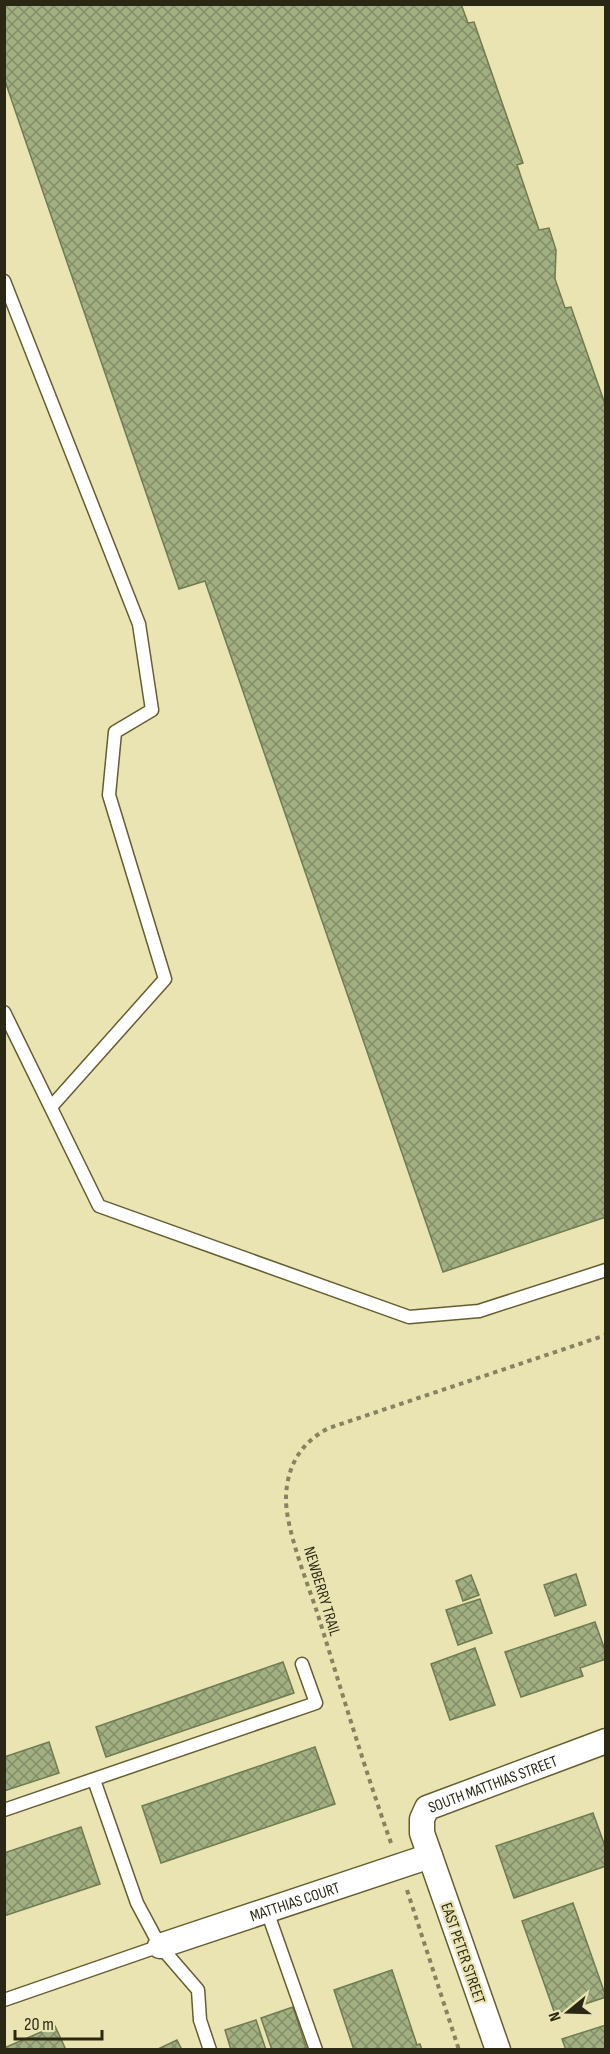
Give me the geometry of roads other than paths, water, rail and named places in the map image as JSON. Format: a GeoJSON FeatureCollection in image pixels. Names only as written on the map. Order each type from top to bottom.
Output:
{"type":"FeatureCollection","features":[{"type":"Feature","properties":{"kind":"street","name":"SOUTH MATTHIAS STREET"},"geometry":{"type":"LineString","coordinates":[[430,1856],[422,1833],[422,1819],[427,1808],[606,1741]]}},
{"type":"Feature","properties":{"kind":"street","name":"MATTHIAS COURT"},"geometry":{"type":"LineString","coordinates":[[160,1946],[430,1856]]}},
{"type":"Feature","properties":{"kind":"street","name":"EAST PETER STREET"},"geometry":{"type":"LineString","coordinates":[[430,1856],[498,2049]]}},
{"type":"Feature","properties":{"kind":"lane"},"geometry":{"type":"LineString","coordinates":[[4,281],[139,624],[152,710],[115,732],[109,795],[165,979],[51,1107]]}},
{"type":"Feature","properties":{"kind":"lane"},"geometry":{"type":"LineString","coordinates":[[4,1012],[99,1206],[409,1317],[479,1311],[606,1270]]}},
{"type":"Feature","properties":{"kind":"lane"},"geometry":{"type":"LineString","coordinates":[[4,1810],[316,1703],[302,1664]]}},
{"type":"Feature","properties":{"kind":"lane"},"geometry":{"type":"LineString","coordinates":[[94,1780],[137,1903],[160,1946],[198,1990],[200,2020],[210,2049]]}},
{"type":"Feature","properties":{"kind":"lane"},"geometry":{"type":"LineString","coordinates":[[267,1911],[316,2049]]}},
{"type":"Feature","properties":{"kind":"lane"},"geometry":{"type":"LineString","coordinates":[[4,2000],[160,1946]]}}]}
